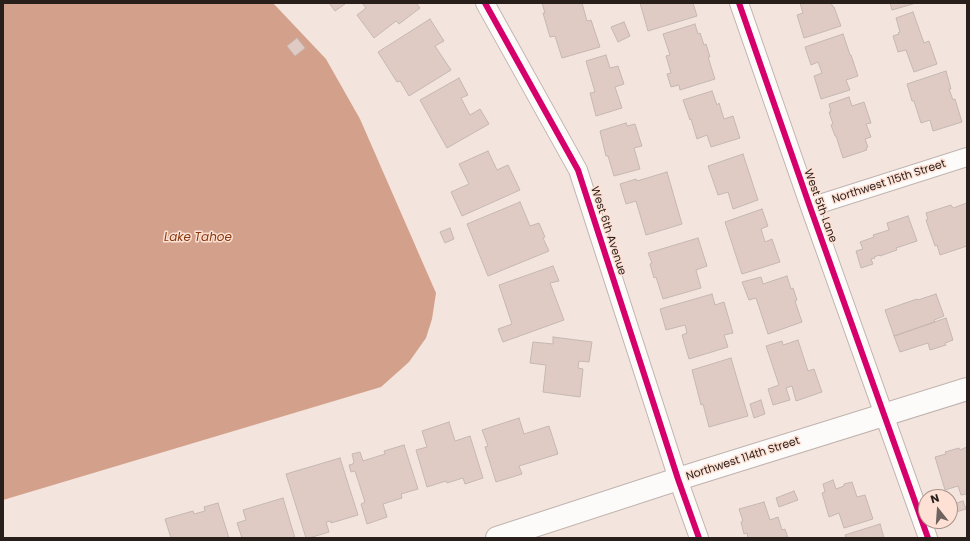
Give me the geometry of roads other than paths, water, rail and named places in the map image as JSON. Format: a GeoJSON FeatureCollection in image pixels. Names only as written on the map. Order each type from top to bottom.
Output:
{"type":"FeatureCollection","features":[{"type":"Feature","properties":{"kind":"street","name":"West 6th Avenue"},"geometry":{"type":"LineString","coordinates":[[485,3],[578,170],[678,480],[699,538]]}},
{"type":"Feature","properties":{"kind":"street","name":"West 5th Lane"},"geometry":{"type":"LineString","coordinates":[[739,3],[928,538]]}},
{"type":"Feature","properties":{"kind":"street","name":"Northwest 115th Street"},"geometry":{"type":"LineString","coordinates":[[810,207],[967,157]]}},
{"type":"Feature","properties":{"kind":"street","name":"Northwest 114th Street"},"geometry":{"type":"LineString","coordinates":[[497,538],[967,389]]}},
{"type":"Feature","properties":{"kind":"water","name":"Lake Tahoe"},"geometry":{"type":"Polygon","coordinates":[[[3,3],[273,3],[326,59],[360,119],[436,293],[432,319],[426,338],[409,362],[381,387],[3,500],[3,3]]]}}]}
